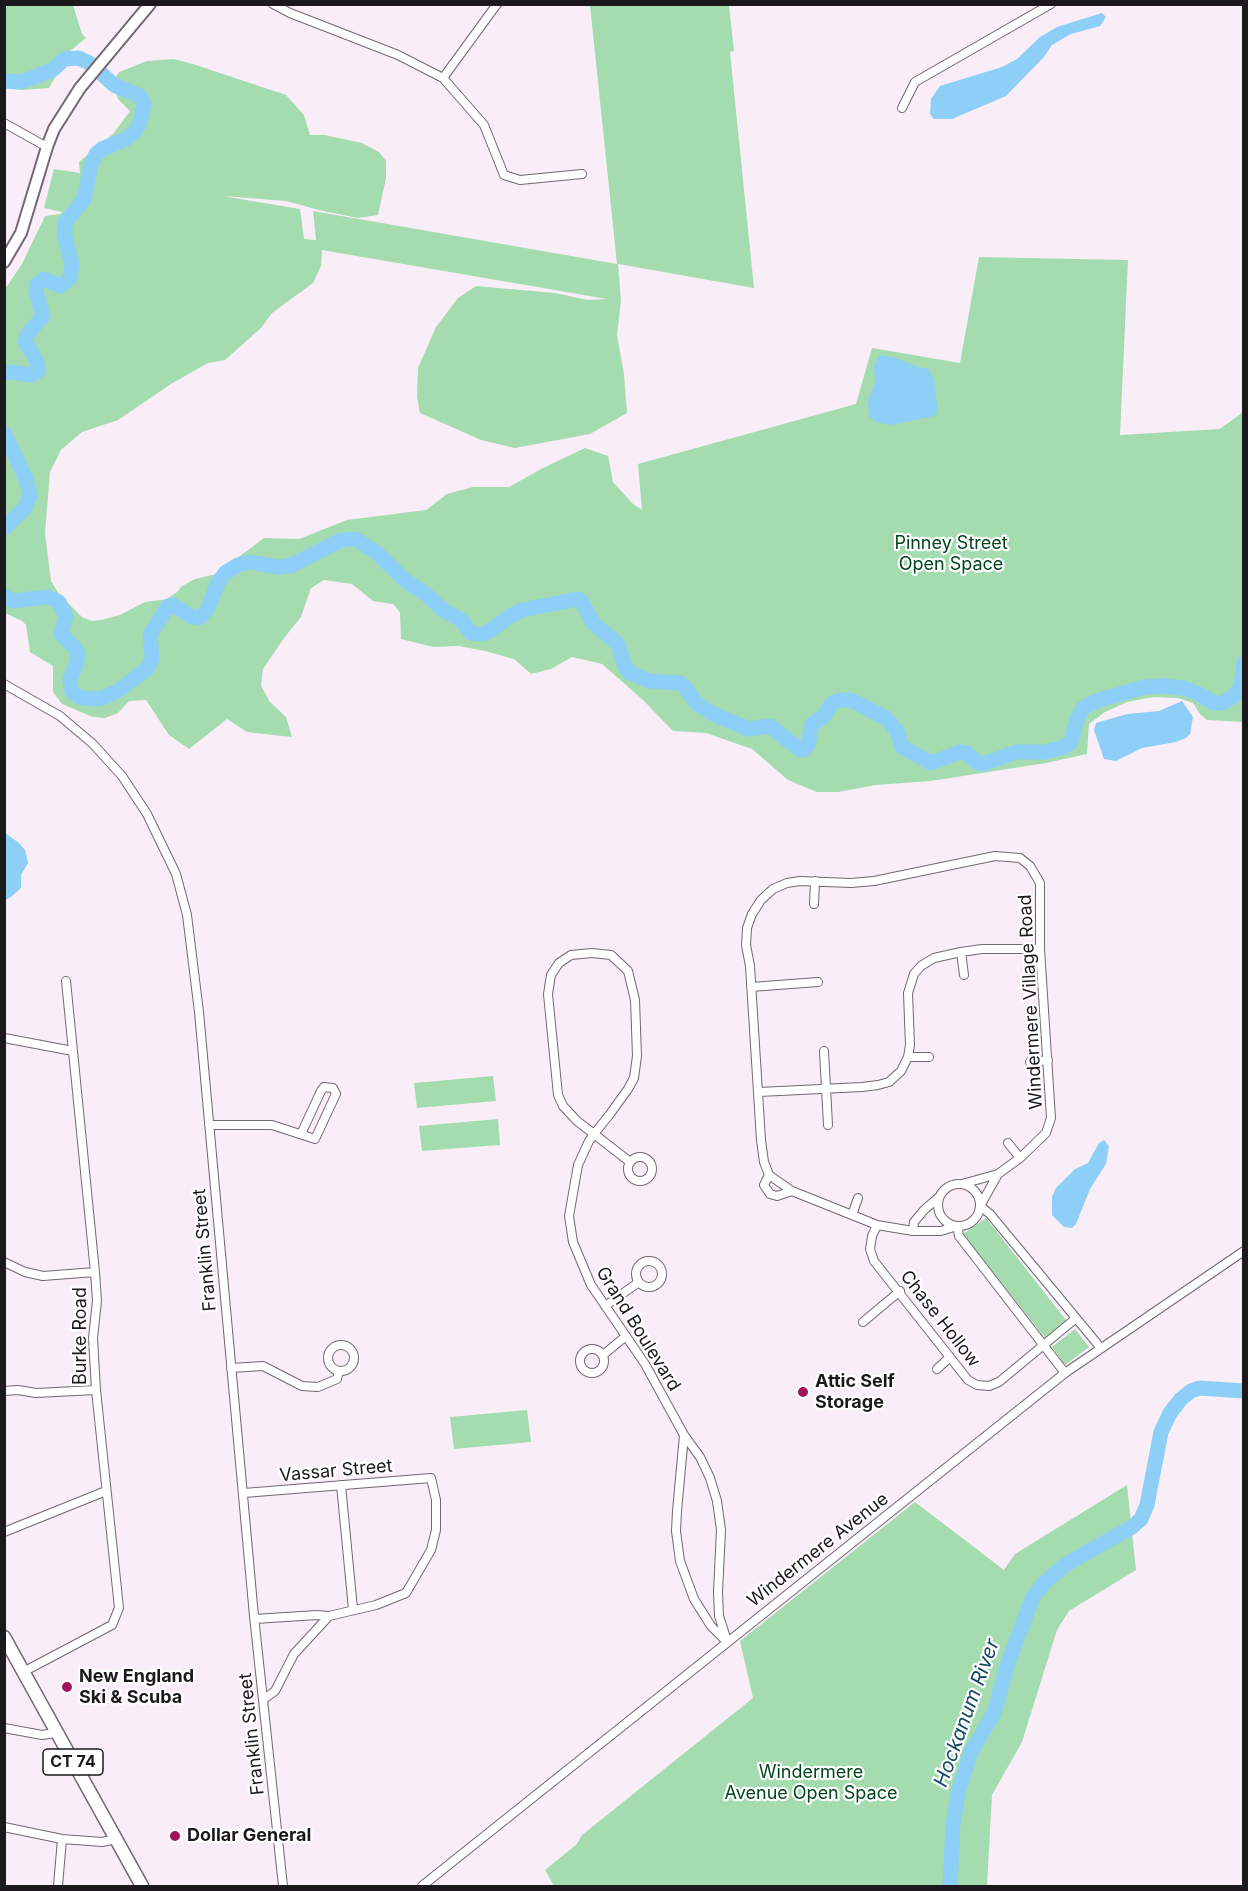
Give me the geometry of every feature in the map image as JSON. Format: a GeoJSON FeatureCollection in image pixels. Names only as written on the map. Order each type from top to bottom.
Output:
{"type":"FeatureCollection","features":[{"type":"Feature","properties":{"kind":"main road"},"geometry":{"type":"LineString","coordinates":[[4,262],[15,246],[25,224],[47,147],[65,110],[150,4]]}},
{"type":"Feature","properties":{"kind":"main road","name":"CT 74"},"geometry":{"type":"LineString","coordinates":[[4,1637],[142,1887]]}},
{"type":"Feature","properties":{"kind":"street"},"geometry":{"type":"LineString","coordinates":[[273,4],[290,14],[398,55],[443,78],[484,125],[504,175],[520,180],[582,174]]}},
{"type":"Feature","properties":{"kind":"street"},"geometry":{"type":"LineString","coordinates":[[443,78],[497,4]]}},
{"type":"Feature","properties":{"kind":"street"},"geometry":{"type":"LineString","coordinates":[[902,108],[915,82],[1051,4]]}},
{"type":"Feature","properties":{"kind":"street"},"geometry":{"type":"LineString","coordinates":[[4,123],[47,147]]}},
{"type":"Feature","properties":{"kind":"street","name":"Franklin Street"},"geometry":{"type":"LineString","coordinates":[[4,684],[60,716],[93,744],[122,776],[147,814],[176,874],[187,915],[283,1887]]}},
{"type":"Feature","properties":{"kind":"street","name":"Windermere Village Road"},"geometry":{"type":"LineString","coordinates":[[913,1231],[914,1222],[949,1186],[998,1174],[1020,1158],[1046,1133],[1051,1118],[1040,949],[1040,883],[1030,866],[1020,858],[995,856],[874,881],[787,883],[773,889],[761,900],[752,914],[747,928],[746,945],[750,966],[760,1140],[769,1175],[792,1191],[877,1225],[913,1231],[941,1232],[970,1223],[975,1218],[998,1174]]}},
{"type":"Feature","properties":{"kind":"street"},"geometry":{"type":"LineString","coordinates":[[814,881],[814,904]]}},
{"type":"Feature","properties":{"kind":"street"},"geometry":{"type":"LineString","coordinates":[[759,1092],[878,1085],[889,1082],[902,1071],[908,1057],[910,1045],[908,993],[914,974],[921,966],[934,958],[982,949],[1040,949]]}},
{"type":"Feature","properties":{"kind":"street"},"geometry":{"type":"LineString","coordinates":[[961,952],[964,975]]}},
{"type":"Feature","properties":{"kind":"street","name":"Grand Boulevard"},"geometry":{"type":"LineString","coordinates":[[594,1134],[563,1106],[558,1095],[548,994],[550,975],[559,963],[571,955],[592,953],[611,955],[628,971],[635,1000],[637,1056],[634,1078],[594,1134],[578,1165],[569,1216],[573,1242],[591,1286],[645,1364],[684,1435],[700,1457],[717,1501],[721,1530],[719,1616],[727,1641]]}},
{"type":"Feature","properties":{"kind":"street","name":"Burke Road"},"geometry":{"type":"LineString","coordinates":[[23,1672],[112,1625],[119,1608],[96,1390],[93,1338],[97,1301],[95,1272],[66,981]]}},
{"type":"Feature","properties":{"kind":"street"},"geometry":{"type":"LineString","coordinates":[[751,987],[818,982]]}},
{"type":"Feature","properties":{"kind":"street"},"geometry":{"type":"LineString","coordinates":[[4,1038],[73,1051]]}},
{"type":"Feature","properties":{"kind":"street"},"geometry":{"type":"LineString","coordinates":[[824,1051],[828,1125]]}},
{"type":"Feature","properties":{"kind":"street"},"geometry":{"type":"LineString","coordinates":[[908,1057],[928,1057]]}},
{"type":"Feature","properties":{"kind":"street"},"geometry":{"type":"LineString","coordinates":[[1030,1062],[1048,1060]]}},
{"type":"Feature","properties":{"kind":"street"},"geometry":{"type":"LineString","coordinates":[[209,1125],[272,1125],[315,1139],[336,1094],[333,1088],[324,1087],[321,1091],[301,1134]]}},
{"type":"Feature","properties":{"kind":"street"},"geometry":{"type":"LineString","coordinates":[[594,1134],[630,1162]]}},
{"type":"Feature","properties":{"kind":"street"},"geometry":{"type":"LineString","coordinates":[[1008,1143],[1020,1158]]}},
{"type":"Feature","properties":{"kind":"street","name":"Windermere Village Road"},"geometry":{"type":"LineString","coordinates":[[769,1175],[764,1185],[770,1194],[785,1195],[792,1191]]}},
{"type":"Feature","properties":{"kind":"street"},"geometry":{"type":"LineString","coordinates":[[962,1184],[977,1193],[980,1206],[990,1214],[1100,1347]]}},
{"type":"Feature","properties":{"kind":"street"},"geometry":{"type":"LineString","coordinates":[[940,1196],[941,1215],[945,1220],[957,1226],[959,1236],[1065,1373]]}},
{"type":"Feature","properties":{"kind":"street"},"geometry":{"type":"LineString","coordinates":[[852,1215],[858,1198]]}},
{"type":"Feature","properties":{"kind":"street","name":"Chase Hollow"},"geometry":{"type":"LineString","coordinates":[[877,1225],[870,1249],[874,1261],[900,1291],[968,1380],[977,1385],[989,1386],[999,1382],[1075,1318]]}},
{"type":"Feature","properties":{"kind":"street","name":"Windermere Avenue"},"geometry":{"type":"LineString","coordinates":[[422,1887],[1065,1373],[1244,1251]]}},
{"type":"Feature","properties":{"kind":"street"},"geometry":{"type":"LineString","coordinates":[[4,1262],[25,1272],[43,1276],[95,1272]]}},
{"type":"Feature","properties":{"kind":"street"},"geometry":{"type":"LineString","coordinates":[[605,1306],[639,1282]]}},
{"type":"Feature","properties":{"kind":"street"},"geometry":{"type":"LineString","coordinates":[[863,1322],[900,1291]]}},
{"type":"Feature","properties":{"kind":"street"},"geometry":{"type":"LineString","coordinates":[[603,1355],[626,1336]]}},
{"type":"Feature","properties":{"kind":"street"},"geometry":{"type":"LineString","coordinates":[[937,1369],[950,1357]]}},
{"type":"Feature","properties":{"kind":"street"},"geometry":{"type":"LineString","coordinates":[[231,1368],[263,1366],[302,1386],[318,1387],[337,1379],[339,1371]]}},
{"type":"Feature","properties":{"kind":"street"},"geometry":{"type":"LineString","coordinates":[[4,1391],[18,1390],[36,1393],[96,1390]]}},
{"type":"Feature","properties":{"kind":"street"},"geometry":{"type":"LineString","coordinates":[[684,1435],[676,1531],[680,1561],[694,1599],[711,1626],[727,1641]]}},
{"type":"Feature","properties":{"kind":"street","name":"Vassar Street"},"geometry":{"type":"LineString","coordinates":[[244,1493],[431,1478],[436,1500],[436,1530],[431,1550],[421,1569],[406,1593],[376,1605],[353,1609]]}},
{"type":"Feature","properties":{"kind":"street"},"geometry":{"type":"LineString","coordinates":[[255,1619],[328,1616],[353,1609],[341,1485]]}},
{"type":"Feature","properties":{"kind":"street"},"geometry":{"type":"LineString","coordinates":[[4,1532],[106,1491]]}},
{"type":"Feature","properties":{"kind":"street"},"geometry":{"type":"LineString","coordinates":[[264,1700],[275,1691],[294,1654],[328,1616]]}},
{"type":"Feature","properties":{"kind":"street"},"geometry":{"type":"LineString","coordinates":[[4,1728],[42,1735],[56,1733]]}},
{"type":"Feature","properties":{"kind":"street"},"geometry":{"type":"LineString","coordinates":[[4,1827],[62,1839],[102,1842],[116,1839]]}},
{"type":"Feature","properties":{"kind":"street"},"geometry":{"type":"LineString","coordinates":[[58,1887],[62,1839]]}},
{"type":"Feature","properties":{"kind":"green space"},"geometry":{"type":"Polygon","coordinates":[[[4,5],[73,5],[82,34],[86,38],[70,51],[49,88],[22,90],[5,88],[4,5]]]}},
{"type":"Feature","properties":{"kind":"green space","name":"Pinney Street Open Space"},"geometry":{"type":"Polygon","coordinates":[[[590,5],[729,5],[734,51],[730,52],[754,288],[618,264],[621,301],[617,335],[624,374],[627,413],[590,434],[515,448],[481,440],[420,413],[417,397],[418,368],[436,327],[458,298],[476,286],[555,293],[588,300],[607,299],[322,250],[321,266],[313,283],[272,313],[261,328],[225,360],[208,363],[171,384],[118,420],[82,432],[61,450],[50,472],[45,533],[51,581],[59,594],[82,617],[92,621],[120,615],[145,602],[167,599],[182,586],[195,579],[216,574],[264,538],[299,539],[347,520],[426,510],[447,494],[473,487],[509,487],[585,448],[608,456],[613,482],[633,504],[642,510],[638,464],[856,404],[872,348],[960,363],[979,257],[1128,260],[1120,435],[1220,429],[1243,412],[1243,722],[1207,720],[1193,703],[1178,698],[1153,697],[1127,702],[1105,712],[1089,724],[1087,754],[1046,763],[931,781],[876,785],[838,792],[817,792],[788,780],[752,749],[706,733],[673,731],[643,700],[602,664],[572,657],[551,669],[531,674],[514,659],[485,651],[459,646],[433,647],[401,639],[400,612],[393,604],[373,601],[352,584],[324,580],[311,588],[301,617],[263,669],[261,686],[270,702],[286,717],[292,737],[247,732],[227,719],[189,749],[169,735],[146,700],[129,701],[118,713],[105,718],[93,717],[62,704],[53,692],[53,666],[30,652],[26,625],[5,613],[5,289],[22,264],[45,216],[62,212],[44,208],[54,169],[80,173],[79,162],[113,134],[130,111],[118,99],[113,83],[119,72],[147,61],[174,59],[196,65],[286,95],[304,115],[310,135],[325,135],[362,143],[379,152],[386,161],[386,178],[378,215],[358,218],[286,201],[222,196],[300,209],[304,239],[316,240],[313,211],[617,264],[590,5]]]}},
{"type":"Feature","properties":{"kind":"green space"},"geometry":{"type":"Polygon","coordinates":[[[493,1076],[496,1101],[417,1108],[414,1083],[493,1076]]]}},
{"type":"Feature","properties":{"kind":"green space"},"geometry":{"type":"Polygon","coordinates":[[[498,1119],[500,1145],[422,1151],[419,1126],[498,1119]]]}},
{"type":"Feature","properties":{"kind":"green space"},"geometry":{"type":"Polygon","coordinates":[[[986,1218],[1066,1320],[1045,1338],[963,1234],[986,1218]]]}},
{"type":"Feature","properties":{"kind":"green space"},"geometry":{"type":"Polygon","coordinates":[[[1075,1329],[1089,1347],[1065,1365],[1052,1347],[1075,1329]]]}},
{"type":"Feature","properties":{"kind":"green space"},"geometry":{"type":"Polygon","coordinates":[[[527,1410],[531,1442],[454,1449],[450,1417],[527,1410]]]}},
{"type":"Feature","properties":{"kind":"green space","name":"Windermere Avenue Open Space"},"geometry":{"type":"Polygon","coordinates":[[[1127,1485],[1136,1570],[1069,1611],[1057,1630],[1022,1742],[992,1795],[987,1886],[554,1886],[545,1870],[577,1844],[582,1835],[753,1698],[740,1641],[915,1502],[1004,1570],[1015,1554],[1127,1485]]]}},
{"type":"Feature","properties":{"kind":"water"},"geometry":{"type":"Polygon","coordinates":[[[1102,13],[1106,17],[1100,26],[1071,34],[1052,45],[1044,57],[1006,96],[952,119],[934,119],[930,114],[931,99],[940,86],[1002,67],[1017,59],[1040,37],[1057,27],[1102,13]]]}},
{"type":"Feature","properties":{"kind":"water"},"geometry":{"type":"Polygon","coordinates":[[[880,355],[929,369],[934,380],[937,405],[935,416],[891,425],[875,422],[869,416],[868,399],[875,383],[874,366],[880,355]]]}},
{"type":"Feature","properties":{"kind":"water"},"geometry":{"type":"Polygon","coordinates":[[[1182,701],[1193,717],[1190,734],[1186,738],[1142,748],[1116,761],[1104,759],[1094,730],[1096,723],[1127,714],[1159,711],[1182,701]]]}},
{"type":"Feature","properties":{"kind":"water"},"geometry":{"type":"Polygon","coordinates":[[[4,832],[25,850],[28,863],[21,875],[21,888],[5,900],[4,832]]]}},
{"type":"Feature","properties":{"kind":"water"},"geometry":{"type":"Polygon","coordinates":[[[1104,1140],[1109,1146],[1106,1164],[1090,1189],[1076,1224],[1072,1228],[1064,1227],[1052,1215],[1052,1197],[1056,1188],[1075,1169],[1088,1163],[1099,1143],[1104,1140]]]}},
{"type":"Feature","properties":{"kind":"waterway","name":"Hockanum River"},"geometry":{"type":"LineString","coordinates":[[4,81],[20,82],[54,69],[64,59],[79,58],[91,64],[114,85],[140,96],[144,104],[140,123],[134,133],[96,154],[91,165],[84,199],[65,223],[65,237],[72,264],[70,278],[60,286],[44,279],[37,284],[36,291],[43,316],[25,341],[37,362],[38,371],[31,375],[4,373]]}},
{"type":"Feature","properties":{"kind":"waterway","name":"Hockanum River"},"geometry":{"type":"LineString","coordinates":[[4,433],[26,479],[30,495],[25,508],[4,528]]}},
{"type":"Feature","properties":{"kind":"waterway","name":"Hockanum River"},"geometry":{"type":"LineString","coordinates":[[4,596],[13,601],[48,597],[59,602],[66,616],[61,634],[78,654],[70,680],[71,689],[81,698],[100,699],[118,691],[147,669],[152,659],[150,635],[168,606],[173,605],[192,617],[199,618],[207,610],[218,583],[225,573],[238,565],[250,562],[278,567],[290,566],[341,540],[355,539],[377,553],[406,581],[427,595],[443,610],[461,620],[471,633],[488,632],[522,610],[578,599],[582,602],[593,623],[618,644],[625,667],[630,673],[650,681],[680,683],[696,703],[713,714],[749,729],[770,726],[803,750],[808,745],[812,724],[824,716],[832,703],[851,700],[886,718],[897,731],[902,747],[931,763],[960,752],[967,753],[976,762],[983,764],[1017,752],[1045,752],[1064,747],[1071,742],[1077,719],[1084,707],[1099,700],[1145,687],[1183,688],[1214,703],[1222,703],[1234,696],[1241,687],[1244,663]]}},
{"type":"Feature","properties":{"kind":"waterway","name":"Hockanum River"},"geometry":{"type":"LineString","coordinates":[[950,1886],[953,1824],[958,1793],[971,1752],[994,1713],[1009,1660],[1033,1597],[1044,1583],[1065,1565],[1132,1527],[1141,1519],[1147,1505],[1161,1432],[1170,1413],[1181,1399],[1199,1388],[1244,1391]]}},
{"type":"Feature","properties":{"kind":"place","name":"Attic Self Storage"},"geometry":{"type":"Point","coordinates":[803,1392]}},
{"type":"Feature","properties":{"kind":"place","name":"New England Ski & Scuba"},"geometry":{"type":"Point","coordinates":[67,1687]}},
{"type":"Feature","properties":{"kind":"place","name":"Dollar General"},"geometry":{"type":"Point","coordinates":[175,1836]}}]}
